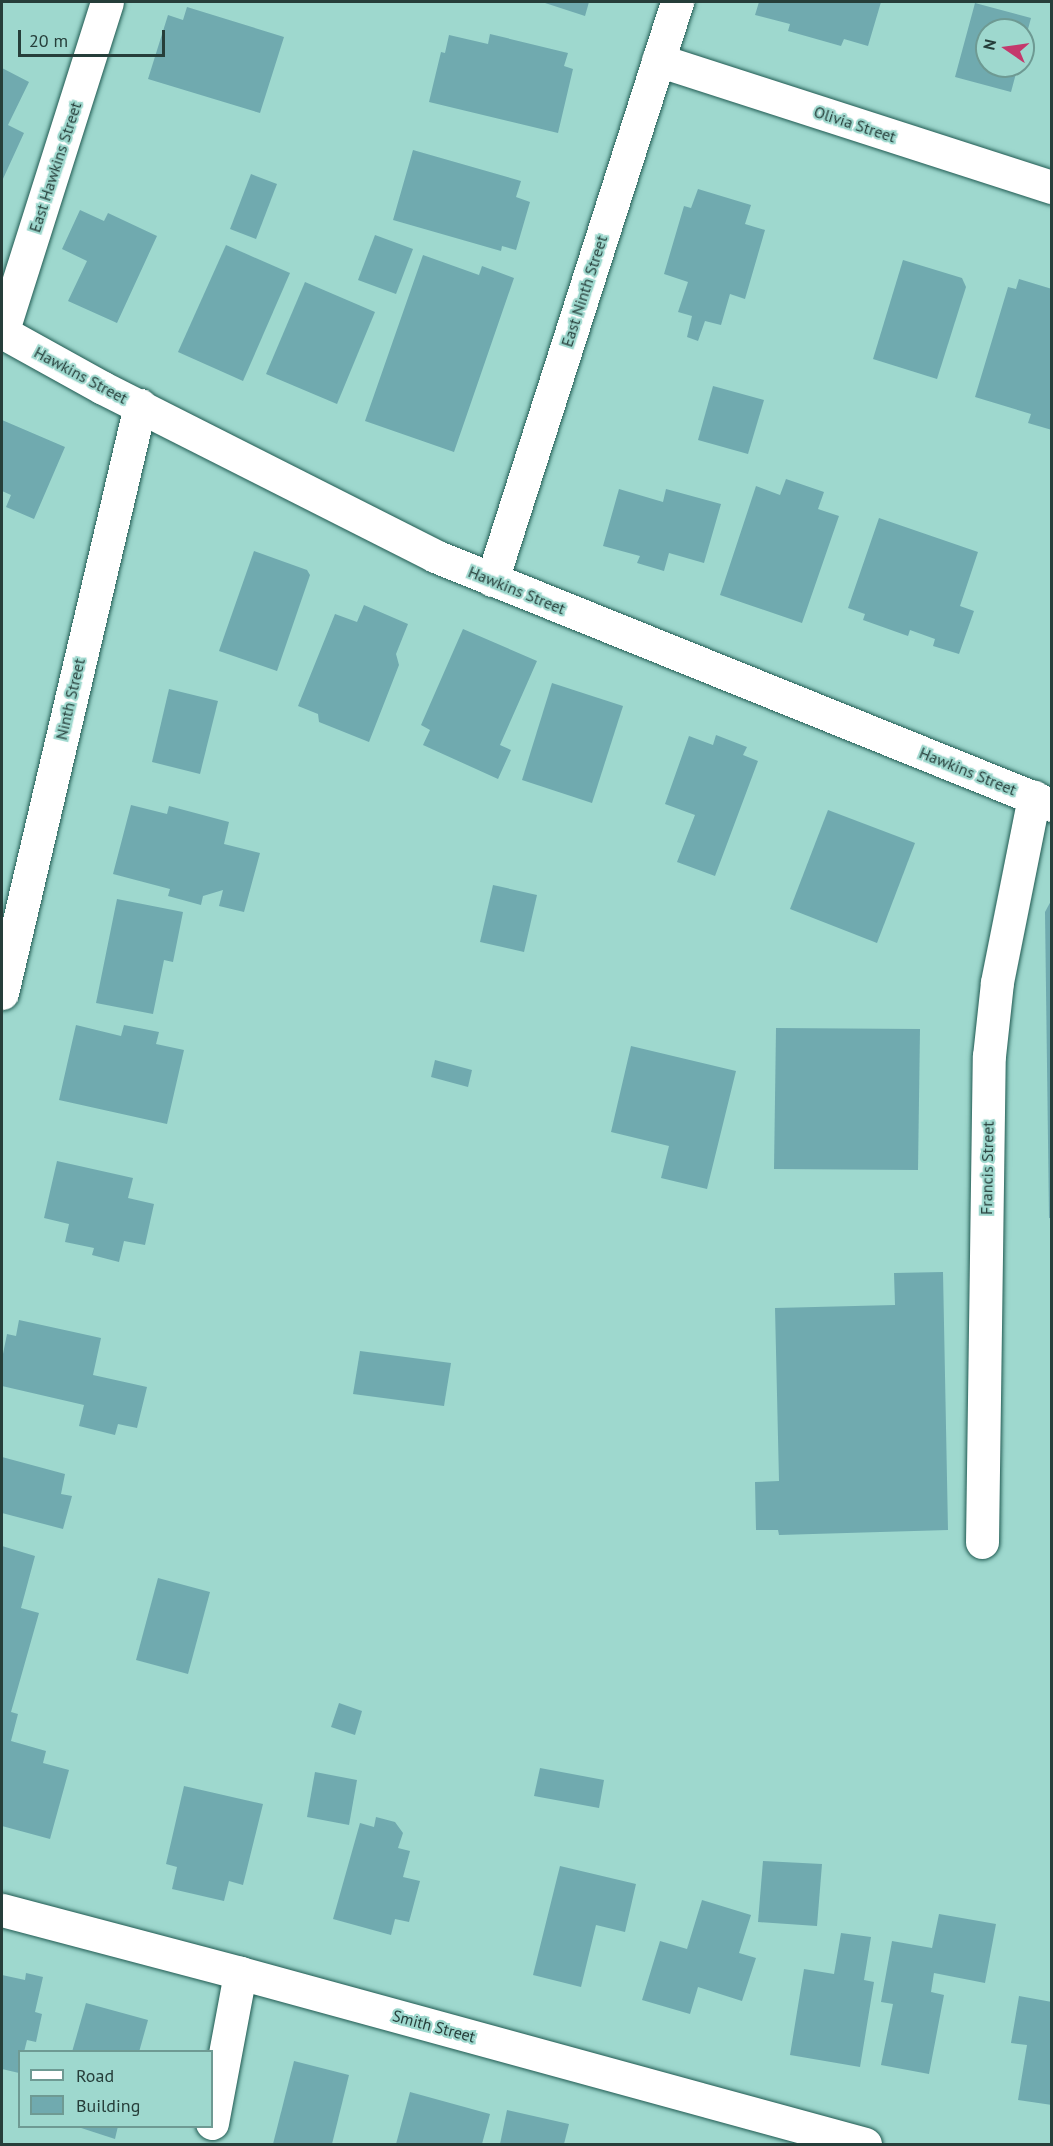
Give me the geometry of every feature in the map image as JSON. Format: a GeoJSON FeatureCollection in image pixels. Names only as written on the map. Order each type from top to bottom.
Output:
{"type":"FeatureCollection","features":[{"type":"Feature","properties":{"kind":"street","name":"East Hawkins Street"},"geometry":{"type":"LineString","coordinates":[[2,333],[108,2]]}},
{"type":"Feature","properties":{"kind":"street","name":"East Ninth Street"},"geometry":{"type":"LineString","coordinates":[[492,580],[677,2]]}},
{"type":"Feature","properties":{"kind":"street","name":"Olivia Street"},"geometry":{"type":"LineString","coordinates":[[658,60],[1052,188]]}},
{"type":"Feature","properties":{"kind":"street","name":"Hawkins Street"},"geometry":{"type":"LineString","coordinates":[[2,333],[435,556],[1043,801]]}},
{"type":"Feature","properties":{"kind":"street","name":"Ninth Street"},"geometry":{"type":"LineString","coordinates":[[2,993],[140,405]]}},
{"type":"Feature","properties":{"kind":"street","name":"Francis Street"},"geometry":{"type":"LineString","coordinates":[[982,1542],[989,1056],[997,982],[1043,801]]}},
{"type":"Feature","properties":{"kind":"street","name":"Smith Street"},"geometry":{"type":"LineString","coordinates":[[2,1910],[865,2145]]}},
{"type":"Feature","properties":{"kind":"street"},"geometry":{"type":"LineString","coordinates":[[213,2115],[240,1973]]}},
{"type":"Feature","properties":{"kind":"street"},"geometry":{"type":"LineString","coordinates":[[207,2145],[210,2128]]}},
{"type":"Feature","properties":{"kind":"building"},"geometry":{"type":"Polygon","coordinates":[[[542,2],[589,2],[585,16],[542,2]]]}},
{"type":"Feature","properties":{"kind":"building"},"geometry":{"type":"Polygon","coordinates":[[[759,2],[881,2],[868,46],[844,39],[841,46],[788,31],[790,24],[755,15],[759,2]]]}},
{"type":"Feature","properties":{"kind":"building"},"geometry":{"type":"Polygon","coordinates":[[[975,3],[1031,18],[975,18],[975,78],[1015,78],[1011,92],[955,77],[975,3]]]}},
{"type":"Feature","properties":{"kind":"building"},"geometry":{"type":"Polygon","coordinates":[[[187,7],[284,37],[260,113],[148,79],[168,15],[183,20],[187,7]]]}},
{"type":"Feature","properties":{"kind":"building"},"geometry":{"type":"Polygon","coordinates":[[[490,34],[568,53],[564,66],[573,69],[558,133],[429,102],[441,52],[445,53],[449,35],[488,44],[490,34]]]}},
{"type":"Feature","properties":{"kind":"building"},"geometry":{"type":"Polygon","coordinates":[[[2,68],[29,82],[8,125],[24,133],[2,181],[2,68]]]}},
{"type":"Feature","properties":{"kind":"building"},"geometry":{"type":"Polygon","coordinates":[[[413,150],[521,181],[516,197],[530,202],[516,250],[502,246],[501,251],[393,220],[413,150]]]}},
{"type":"Feature","properties":{"kind":"building"},"geometry":{"type":"Polygon","coordinates":[[[251,174],[277,184],[256,239],[230,229],[251,174]]]}},
{"type":"Feature","properties":{"kind":"building"},"geometry":{"type":"Polygon","coordinates":[[[698,189],[751,205],[745,224],[765,230],[745,299],[730,294],[721,325],[705,321],[698,341],[687,337],[692,316],[678,312],[688,282],[664,274],[684,206],[691,208],[698,189]]]}},
{"type":"Feature","properties":{"kind":"building"},"geometry":{"type":"Polygon","coordinates":[[[80,210],[104,221],[108,213],[157,236],[117,323],[68,301],[87,261],[62,249],[80,210]]]}},
{"type":"Feature","properties":{"kind":"building"},"geometry":{"type":"Polygon","coordinates":[[[375,235],[413,249],[396,294],[358,280],[375,235]]]}},
{"type":"Feature","properties":{"kind":"building"},"geometry":{"type":"Polygon","coordinates":[[[226,245],[290,273],[243,381],[178,352],[226,245]]]}},
{"type":"Feature","properties":{"kind":"building"},"geometry":{"type":"Polygon","coordinates":[[[423,255],[479,275],[482,266],[514,278],[454,452],[365,421],[423,255]]]}},
{"type":"Feature","properties":{"kind":"building"},"geometry":{"type":"Polygon","coordinates":[[[903,260],[962,278],[966,287],[937,379],[873,359],[903,260]]]}},
{"type":"Feature","properties":{"kind":"building"},"geometry":{"type":"Polygon","coordinates":[[[1019,279],[1052,289],[1052,430],[1028,423],[1031,414],[975,397],[1008,287],[1016,289],[1019,279]]]}},
{"type":"Feature","properties":{"kind":"building"},"geometry":{"type":"Polygon","coordinates":[[[305,282],[375,312],[337,404],[266,374],[305,282]]]}},
{"type":"Feature","properties":{"kind":"building"},"geometry":{"type":"Polygon","coordinates":[[[713,386],[764,400],[748,454],[698,440],[713,386]]]}},
{"type":"Feature","properties":{"kind":"building"},"geometry":{"type":"Polygon","coordinates":[[[2,420],[65,447],[34,519],[6,507],[11,495],[2,491],[2,420]]]}},
{"type":"Feature","properties":{"kind":"building"},"geometry":{"type":"Polygon","coordinates":[[[786,479],[824,492],[818,509],[839,516],[802,623],[720,595],[756,486],[780,495],[786,479]]]}},
{"type":"Feature","properties":{"kind":"building"},"geometry":{"type":"Polygon","coordinates":[[[619,489],[663,502],[666,489],[721,504],[704,563],[669,553],[664,571],[637,563],[640,556],[603,546],[619,489]]]}},
{"type":"Feature","properties":{"kind":"building"},"geometry":{"type":"Polygon","coordinates":[[[879,518],[978,552],[960,606],[974,611],[959,654],[933,646],[935,639],[910,630],[908,636],[863,620],[865,614],[848,608],[879,518]]]}},
{"type":"Feature","properties":{"kind":"building"},"geometry":{"type":"Polygon","coordinates":[[[254,551],[307,570],[310,575],[277,671],[219,651],[254,551]]]}},
{"type":"Feature","properties":{"kind":"building"},"geometry":{"type":"Polygon","coordinates":[[[364,605],[408,624],[396,654],[399,665],[369,742],[319,722],[318,714],[298,706],[335,614],[357,622],[364,605]]]}},
{"type":"Feature","properties":{"kind":"building"},"geometry":{"type":"Polygon","coordinates":[[[463,629],[537,661],[500,745],[511,750],[498,779],[423,745],[430,730],[421,725],[463,629]]]}},
{"type":"Feature","properties":{"kind":"building"},"geometry":{"type":"Polygon","coordinates":[[[552,683],[623,706],[592,803],[522,780],[552,683]]]}},
{"type":"Feature","properties":{"kind":"building"},"geometry":{"type":"Polygon","coordinates":[[[169,689],[218,701],[200,774],[152,762],[169,689]]]}},
{"type":"Feature","properties":{"kind":"building"},"geometry":{"type":"Polygon","coordinates":[[[716,735],[747,747],[743,755],[758,761],[715,876],[677,862],[695,815],[665,804],[689,736],[713,745],[716,735]]]}},
{"type":"Feature","properties":{"kind":"building"},"geometry":{"type":"Polygon","coordinates":[[[131,805],[167,814],[169,806],[229,822],[224,844],[260,853],[244,912],[219,906],[223,890],[203,896],[201,905],[168,896],[170,889],[113,874],[131,805]]]}},
{"type":"Feature","properties":{"kind":"building"},"geometry":{"type":"Polygon","coordinates":[[[828,810],[915,843],[877,943],[790,909],[828,810]]]}},
{"type":"Feature","properties":{"kind":"building"},"geometry":{"type":"Polygon","coordinates":[[[493,885],[537,895],[524,952],[480,942],[493,885]]]}},
{"type":"Feature","properties":{"kind":"building"},"geometry":{"type":"Polygon","coordinates":[[[117,899],[183,912],[173,962],[164,960],[153,1014],[96,1003],[117,899]]]}},
{"type":"Feature","properties":{"kind":"building"},"geometry":{"type":"Polygon","coordinates":[[[1052,899],[1052,1218],[1049,1218],[1045,912],[1052,899]]]}},
{"type":"Feature","properties":{"kind":"building"},"geometry":{"type":"Polygon","coordinates":[[[76,1025],[121,1036],[124,1025],[159,1032],[156,1044],[184,1050],[167,1124],[59,1100],[76,1025]]]}},
{"type":"Feature","properties":{"kind":"building"},"geometry":{"type":"Polygon","coordinates":[[[776,1028],[920,1029],[918,1170],[774,1169],[776,1028]]]}},
{"type":"Feature","properties":{"kind":"building"},"geometry":{"type":"Polygon","coordinates":[[[631,1046],[736,1071],[707,1189],[661,1178],[669,1146],[611,1132],[631,1046]]]}},
{"type":"Feature","properties":{"kind":"building"},"geometry":{"type":"Polygon","coordinates":[[[435,1060],[472,1070],[468,1087],[431,1077],[435,1060]]]}},
{"type":"Feature","properties":{"kind":"building"},"geometry":{"type":"Polygon","coordinates":[[[57,1161],[133,1178],[128,1198],[154,1204],[145,1245],[124,1241],[119,1262],[92,1255],[94,1248],[65,1242],[69,1224],[44,1218],[57,1161]]]}},
{"type":"Feature","properties":{"kind":"building"},"geometry":{"type":"Polygon","coordinates":[[[943,1272],[948,1530],[779,1535],[778,1530],[756,1530],[755,1482],[779,1481],[775,1308],[895,1305],[894,1273],[943,1272]]]}},
{"type":"Feature","properties":{"kind":"building"},"geometry":{"type":"Polygon","coordinates":[[[19,1320],[101,1338],[93,1375],[147,1387],[137,1428],[118,1424],[115,1435],[79,1426],[84,1405],[2,1386],[2,1359],[7,1334],[16,1336],[19,1320]]]}},
{"type":"Feature","properties":{"kind":"building"},"geometry":{"type":"Polygon","coordinates":[[[360,1351],[451,1363],[444,1406],[353,1394],[360,1351]]]}},
{"type":"Feature","properties":{"kind":"building"},"geometry":{"type":"Polygon","coordinates":[[[2,1457],[65,1474],[61,1494],[72,1496],[63,1529],[2,1513],[2,1457]]]}},
{"type":"Feature","properties":{"kind":"building"},"geometry":{"type":"Polygon","coordinates":[[[2,1546],[35,1556],[21,1608],[39,1613],[11,1712],[18,1714],[11,1741],[46,1751],[43,1763],[69,1770],[50,1839],[2,1826],[2,1546]]]}},
{"type":"Feature","properties":{"kind":"building"},"geometry":{"type":"Polygon","coordinates":[[[158,1578],[210,1592],[188,1674],[136,1660],[158,1578]]]}},
{"type":"Feature","properties":{"kind":"building"},"geometry":{"type":"Polygon","coordinates":[[[339,1703],[362,1711],[355,1735],[331,1727],[339,1703]]]}},
{"type":"Feature","properties":{"kind":"building"},"geometry":{"type":"Polygon","coordinates":[[[540,1768],[604,1780],[599,1808],[534,1796],[540,1768]]]}},
{"type":"Feature","properties":{"kind":"building"},"geometry":{"type":"Polygon","coordinates":[[[315,1772],[357,1780],[349,1825],[307,1817],[315,1772]]]}},
{"type":"Feature","properties":{"kind":"building"},"geometry":{"type":"Polygon","coordinates":[[[184,1786],[263,1804],[243,1885],[229,1881],[224,1901],[172,1889],[177,1867],[166,1864],[184,1786]]]}},
{"type":"Feature","properties":{"kind":"building"},"geometry":{"type":"Polygon","coordinates":[[[376,1817],[395,1822],[403,1833],[398,1848],[410,1851],[403,1877],[420,1881],[409,1922],[395,1919],[391,1935],[333,1919],[360,1823],[374,1827],[376,1817]]]}},
{"type":"Feature","properties":{"kind":"building"},"geometry":{"type":"Polygon","coordinates":[[[763,1861],[822,1864],[817,1926],[758,1922],[763,1861]]]}},
{"type":"Feature","properties":{"kind":"building"},"geometry":{"type":"Polygon","coordinates":[[[560,1866],[636,1884],[625,1932],[596,1925],[581,1987],[533,1975],[560,1866]]]}},
{"type":"Feature","properties":{"kind":"building"},"geometry":{"type":"Polygon","coordinates":[[[702,1900],[751,1915],[739,1953],[756,1958],[742,2001],[698,1987],[690,2014],[642,2000],[660,1941],[687,1949],[702,1900]]]}},
{"type":"Feature","properties":{"kind":"building"},"geometry":{"type":"Polygon","coordinates":[[[939,1914],[996,1924],[985,1983],[934,1973],[931,1992],[944,1995],[929,2074],[881,2065],[893,2004],[881,2002],[892,1941],[932,1948],[939,1914]]]}},
{"type":"Feature","properties":{"kind":"building"},"geometry":{"type":"Polygon","coordinates":[[[841,1933],[871,1937],[864,1980],[874,1982],[860,2067],[790,2055],[804,1969],[834,1974],[841,1933]]]}},
{"type":"Feature","properties":{"kind":"building"},"geometry":{"type":"Polygon","coordinates":[[[26,1973],[43,1977],[35,2012],[42,2014],[36,2042],[27,2040],[24,2050],[18,2050],[18,2073],[2,2069],[2,1975],[25,1980],[26,1973]]]}},
{"type":"Feature","properties":{"kind":"building"},"geometry":{"type":"Polygon","coordinates":[[[1019,1996],[1052,2002],[1052,2105],[1018,2100],[1027,2045],[1011,2043],[1019,1996]]]}},
{"type":"Feature","properties":{"kind":"building"},"geometry":{"type":"Polygon","coordinates":[[[86,2003],[148,2020],[140,2050],[73,2050],[86,2003]]]}},
{"type":"Feature","properties":{"kind":"building"},"geometry":{"type":"Polygon","coordinates":[[[294,2061],[349,2075],[332,2144],[273,2144],[294,2061]]]}},
{"type":"Feature","properties":{"kind":"building"},"geometry":{"type":"Polygon","coordinates":[[[410,2092],[490,2114],[482,2144],[396,2144],[410,2092]]]}},
{"type":"Feature","properties":{"kind":"building"},"geometry":{"type":"Polygon","coordinates":[[[507,2110],[569,2124],[564,2144],[500,2144],[507,2110]]]}},
{"type":"Feature","properties":{"kind":"building"},"geometry":{"type":"Polygon","coordinates":[[[81,2128],[118,2128],[115,2139],[81,2128]]]}}]}
